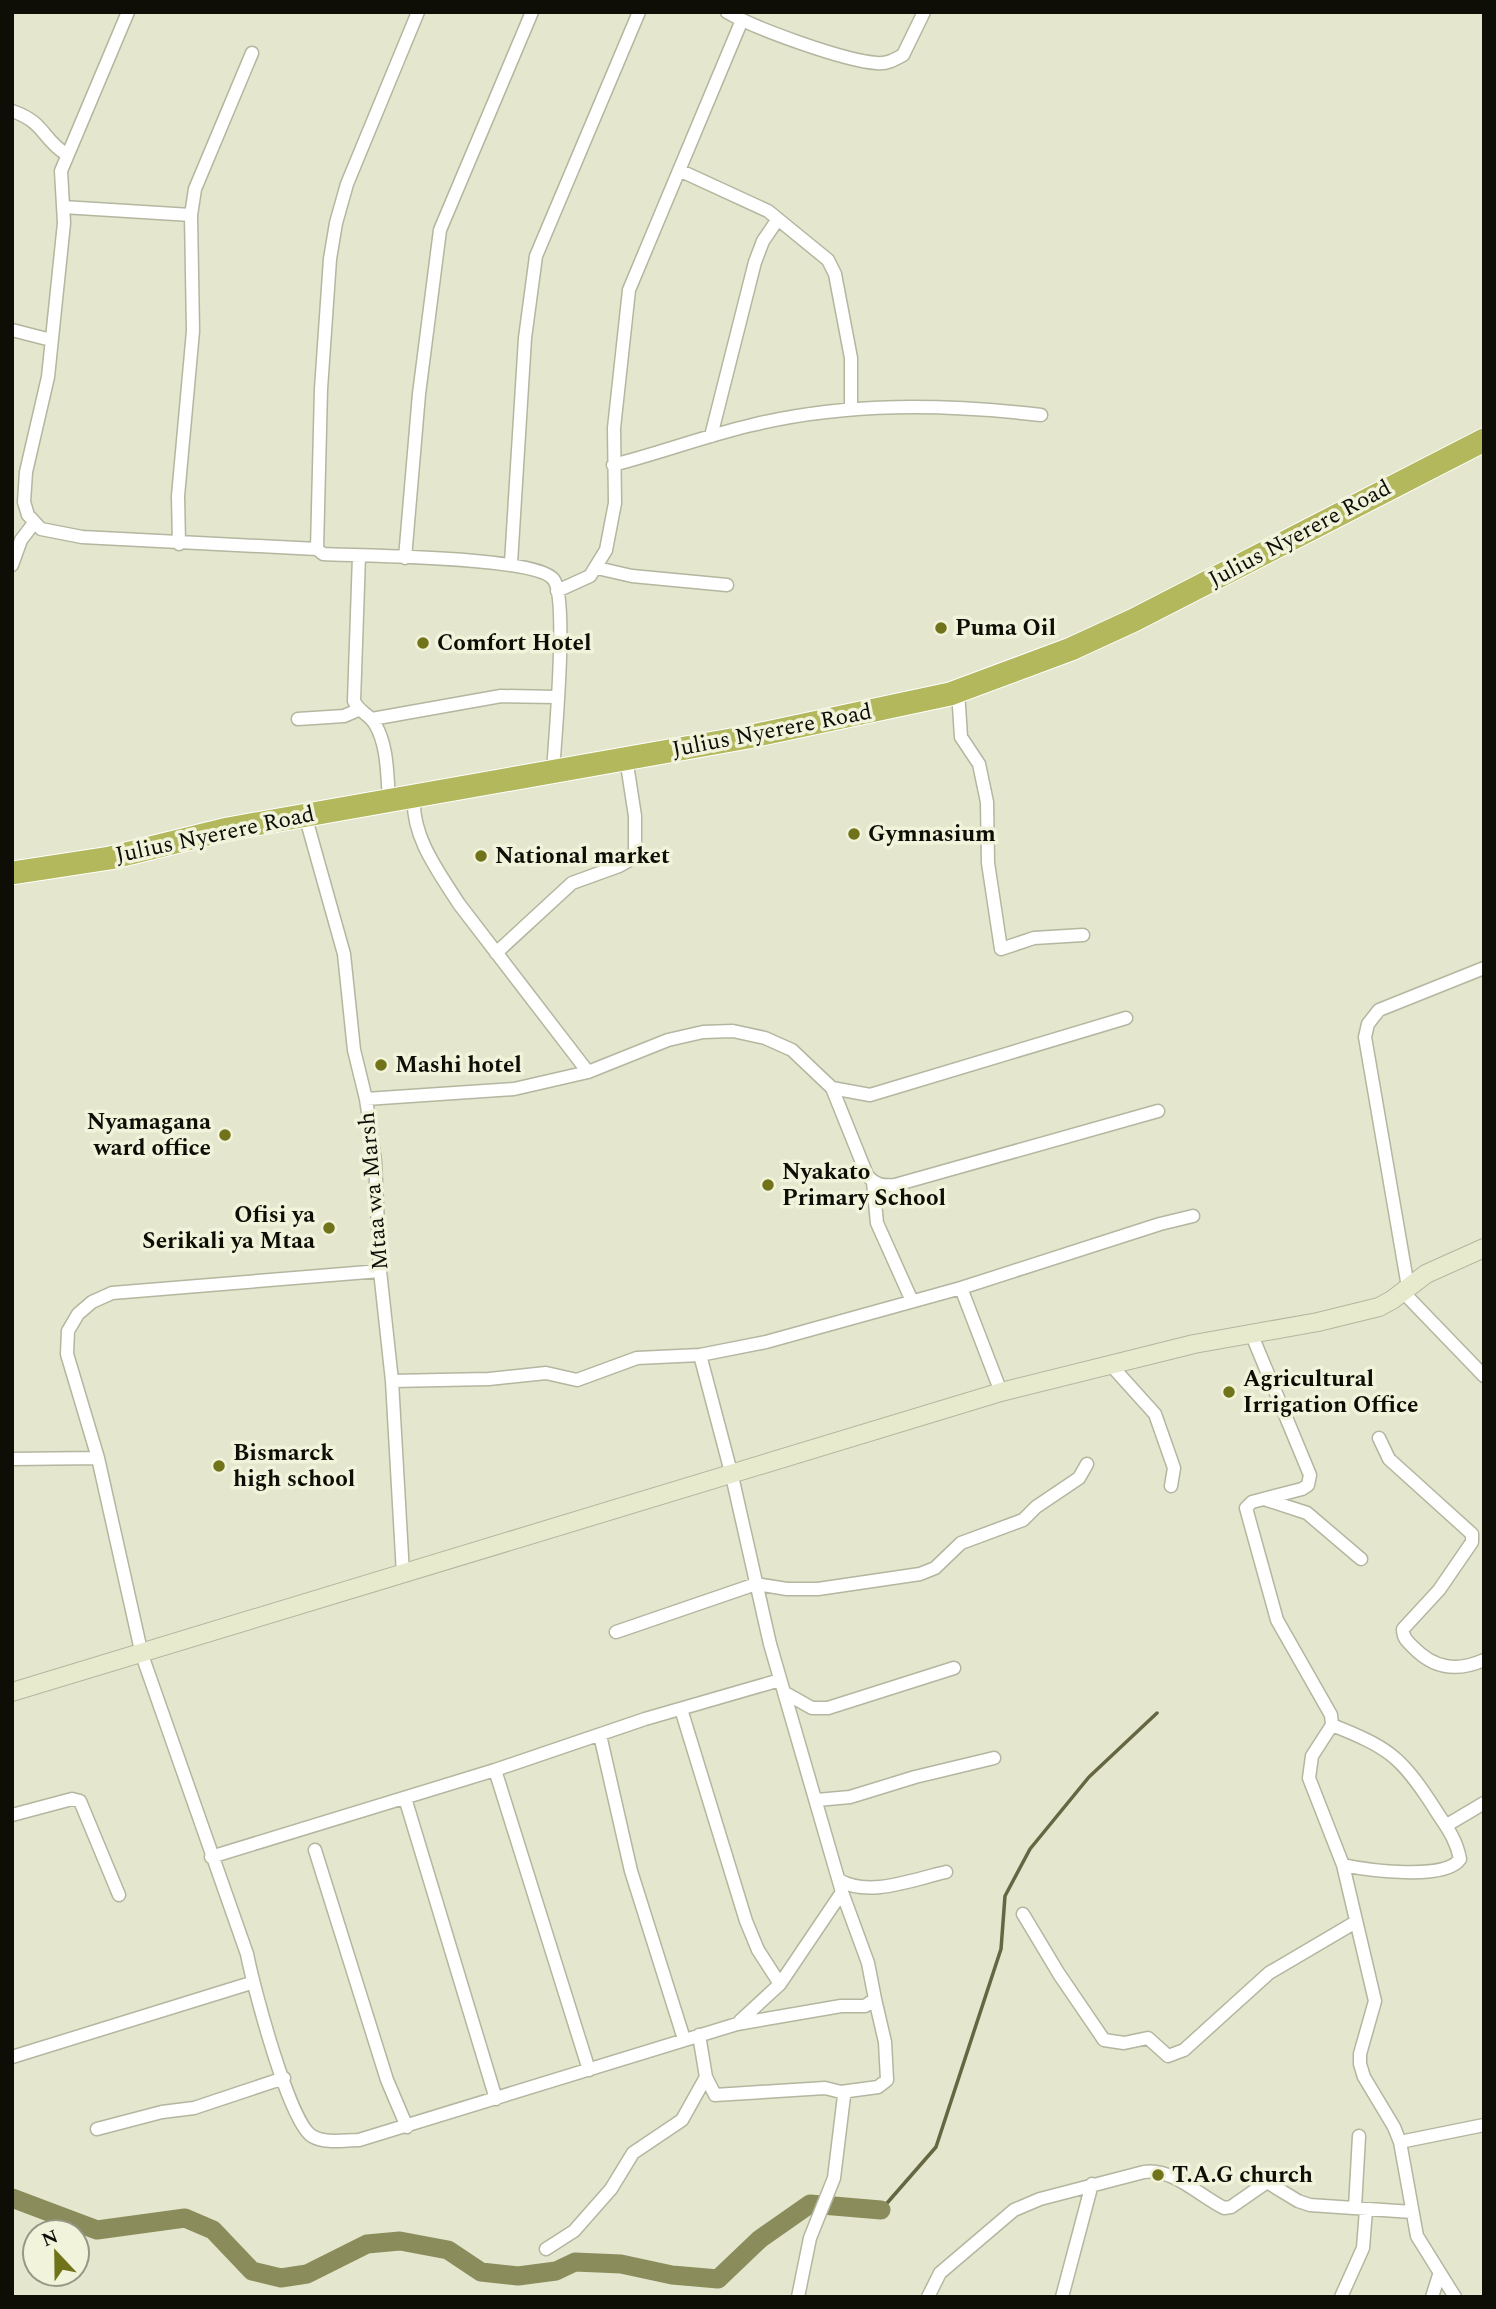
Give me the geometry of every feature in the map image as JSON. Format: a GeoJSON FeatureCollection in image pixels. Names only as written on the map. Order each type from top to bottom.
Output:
{"type":"FeatureCollection","features":[{"type":"Feature","properties":{"kind":"highway","name":"Julius Nyerere Road"},"geometry":{"type":"LineString","coordinates":[[12,873],[110,858],[228,829],[850,717],[958,691],[1071,649],[1134,620],[1484,440]]}},
{"type":"Feature","properties":{"kind":"street"},"geometry":{"type":"LineString","coordinates":[[128,12],[66,154],[60,184],[64,223],[48,377],[26,472],[23,502],[34,523],[52,532],[82,537],[317,549],[323,554],[511,563],[544,571],[554,580],[557,591],[557,697],[553,771]]}},
{"type":"Feature","properties":{"kind":"street"},"geometry":{"type":"LineString","coordinates":[[317,549],[320,389],[330,259],[336,223],[347,184],[418,12]]}},
{"type":"Feature","properties":{"kind":"street"},"geometry":{"type":"LineString","coordinates":[[405,558],[419,394],[440,230],[532,12]]}},
{"type":"Feature","properties":{"kind":"street"},"geometry":{"type":"LineString","coordinates":[[511,563],[525,338],[536,256],[639,12]]}},
{"type":"Feature","properties":{"kind":"street"},"geometry":{"type":"LineString","coordinates":[[727,12],[856,60],[880,64],[903,55],[924,12]]}},
{"type":"Feature","properties":{"kind":"street"},"geometry":{"type":"LineString","coordinates":[[557,591],[590,576],[597,568],[612,528],[615,503],[614,428],[629,290],[743,20]]}},
{"type":"Feature","properties":{"kind":"street"},"geometry":{"type":"LineString","coordinates":[[179,544],[177,496],[193,331],[191,215],[195,189],[252,53]]}},
{"type":"Feature","properties":{"kind":"street"},"geometry":{"type":"LineString","coordinates":[[12,111],[36,121],[58,149],[66,154]]}},
{"type":"Feature","properties":{"kind":"street"},"geometry":{"type":"LineString","coordinates":[[681,171],[750,200],[817,248],[835,274],[850,358],[851,409]]}},
{"type":"Feature","properties":{"kind":"street"},"geometry":{"type":"LineString","coordinates":[[63,207],[191,215]]}},
{"type":"Feature","properties":{"kind":"street"},"geometry":{"type":"LineString","coordinates":[[711,436],[752,272],[763,240],[778,219]]}},
{"type":"Feature","properties":{"kind":"street"},"geometry":{"type":"LineString","coordinates":[[12,330],[51,340]]}},
{"type":"Feature","properties":{"kind":"street"},"geometry":{"type":"LineString","coordinates":[[613,465],[755,424],[851,409],[956,405],[1041,415]]}},
{"type":"Feature","properties":{"kind":"street"},"geometry":{"type":"LineString","coordinates":[[12,565],[21,540],[34,523]]}},
{"type":"Feature","properties":{"kind":"street"},"geometry":{"type":"LineString","coordinates":[[359,556],[353,687],[358,710],[372,719],[382,739],[389,800]]}},
{"type":"Feature","properties":{"kind":"street"},"geometry":{"type":"LineString","coordinates":[[597,568],[632,576],[727,585]]}},
{"type":"Feature","properties":{"kind":"street"},"geometry":{"type":"LineString","coordinates":[[958,691],[961,737],[979,764],[987,802],[988,863],[1001,949],[1034,937],[1083,935]]}},
{"type":"Feature","properties":{"kind":"street"},"geometry":{"type":"LineString","coordinates":[[372,719],[501,696],[557,697]]}},
{"type":"Feature","properties":{"kind":"street"},"geometry":{"type":"LineString","coordinates":[[298,719],[344,716],[358,710]]}},
{"type":"Feature","properties":{"kind":"street"},"geometry":{"type":"LineString","coordinates":[[496,953],[572,883],[619,866],[635,857],[635,816],[626,758]]}},
{"type":"Feature","properties":{"kind":"street"},"geometry":{"type":"LineString","coordinates":[[414,796],[415,828],[459,904],[588,1072]]}},
{"type":"Feature","properties":{"kind":"street","name":"Mtaa wa Marsh"},"geometry":{"type":"LineString","coordinates":[[305,815],[344,954],[353,1042],[366,1100],[375,1161],[380,1271],[392,1381],[403,1574]]}},
{"type":"Feature","properties":{"kind":"street"},"geometry":{"type":"LineString","coordinates":[[1484,968],[1379,1010],[1368,1024],[1365,1037],[1406,1289],[1484,1376]]}},
{"type":"Feature","properties":{"kind":"street"},"geometry":{"type":"LineString","coordinates":[[832,1088],[851,1094],[885,1093],[1126,1018]]}},
{"type":"Feature","properties":{"kind":"street"},"geometry":{"type":"LineString","coordinates":[[366,1100],[487,1092],[588,1072],[668,1040],[703,1032],[733,1031],[765,1038],[792,1050],[832,1088],[867,1175],[873,1182],[877,1223],[912,1301]]}},
{"type":"Feature","properties":{"kind":"street"},"geometry":{"type":"LineString","coordinates":[[873,1182],[895,1185],[1157,1111]]}},
{"type":"Feature","properties":{"kind":"street"},"geometry":{"type":"LineString","coordinates":[[392,1381],[489,1379],[545,1373],[577,1380],[638,1358],[699,1355],[766,1342],[961,1288],[1147,1228],[1193,1216]]}},
{"type":"Feature","properties":{"kind":"street"},"geometry":{"type":"LineString","coordinates":[[15,1691],[142,1655],[1001,1392],[1109,1363],[1379,1307],[1426,1274],[1484,1248]]}},
{"type":"Feature","properties":{"kind":"street"},"geometry":{"type":"LineString","coordinates":[[380,1271],[112,1293],[92,1302],[79,1314],[68,1331],[67,1354],[98,1458],[142,1655],[247,1954],[251,1983],[303,2126],[318,2139],[359,2140],[737,2024],[815,2010],[864,2006],[875,1999]]}},
{"type":"Feature","properties":{"kind":"street"},"geometry":{"type":"LineString","coordinates":[[961,1288],[1001,1392]]}},
{"type":"Feature","properties":{"kind":"street"},"geometry":{"type":"LineString","coordinates":[[1251,1333],[1310,1475],[1308,1485],[1302,1489],[1252,1502],[1246,1508],[1277,1620],[1331,1715],[1332,1725],[1312,1756],[1309,1778],[1343,1865],[1354,1923],[1375,2001],[1360,2054],[1360,2064],[1364,2077],[1400,2142],[1417,2236],[1455,2297]]}},
{"type":"Feature","properties":{"kind":"street"},"geometry":{"type":"LineString","coordinates":[[699,1355],[732,1476],[780,1680],[787,1694],[841,1886],[868,1963],[885,2042],[887,2080],[878,2087],[841,2092],[825,2088],[721,2096],[711,2092],[699,2035]]}},
{"type":"Feature","properties":{"kind":"street"},"geometry":{"type":"LineString","coordinates":[[1109,1363],[1155,1414],[1174,1468],[1171,1486]]}},
{"type":"Feature","properties":{"kind":"street"},"geometry":{"type":"LineString","coordinates":[[1379,1438],[1389,1459],[1472,1534],[1472,1542],[1466,1552],[1402,1633],[1422,1656],[1444,1667],[1462,1668],[1484,1660]]}},
{"type":"Feature","properties":{"kind":"street"},"geometry":{"type":"LineString","coordinates":[[12,1459],[98,1458]]}},
{"type":"Feature","properties":{"kind":"street"},"geometry":{"type":"LineString","coordinates":[[617,1632],[757,1584],[787,1589],[818,1589],[920,1574],[935,1568],[961,1543],[1023,1520],[1036,1507],[1079,1478],[1087,1464]]}},
{"type":"Feature","properties":{"kind":"street"},"geometry":{"type":"LineString","coordinates":[[1267,1500],[1307,1513],[1361,1559]]}},
{"type":"Feature","properties":{"kind":"street"},"geometry":{"type":"LineString","coordinates":[[1472,1534],[1484,1527]]}},
{"type":"Feature","properties":{"kind":"street"},"geometry":{"type":"LineString","coordinates":[[787,1694],[812,1707],[828,1708],[954,1668]]}},
{"type":"Feature","properties":{"kind":"street"},"geometry":{"type":"LineString","coordinates":[[211,1857],[780,1680]]}},
{"type":"Feature","properties":{"kind":"street"},"geometry":{"type":"LineString","coordinates":[[681,1709],[746,1921],[758,1950],[780,1984]]}},
{"type":"Feature","properties":{"kind":"street"},"geometry":{"type":"LineString","coordinates":[[1332,1725],[1388,1750],[1401,1761],[1447,1825],[1460,1855],[1453,1867],[1434,1872],[1382,1873],[1343,1865]]}},
{"type":"Feature","properties":{"kind":"street"},"geometry":{"type":"LineString","coordinates":[[600,1735],[631,1871],[684,2039]]}},
{"type":"Feature","properties":{"kind":"street"},"geometry":{"type":"LineString","coordinates":[[817,1800],[850,1797],[915,1777],[994,1758]]}},
{"type":"Feature","properties":{"kind":"street"},"geometry":{"type":"LineString","coordinates":[[495,1770],[589,2070]]}},
{"type":"Feature","properties":{"kind":"street"},"geometry":{"type":"LineString","coordinates":[[405,1798],[496,2099]]}},
{"type":"Feature","properties":{"kind":"street"},"geometry":{"type":"LineString","coordinates":[[12,1815],[72,1799],[80,1801],[119,1895]]}},
{"type":"Feature","properties":{"kind":"street"},"geometry":{"type":"LineString","coordinates":[[1447,1825],[1483,1805]]}},
{"type":"Feature","properties":{"kind":"street"},"geometry":{"type":"LineString","coordinates":[[315,1850],[387,2080],[407,2127]]}},
{"type":"Feature","properties":{"kind":"street"},"geometry":{"type":"LineString","coordinates":[[841,1886],[870,1888],[946,1872]]}},
{"type":"Feature","properties":{"kind":"street"},"geometry":{"type":"LineString","coordinates":[[737,2024],[780,1984],[841,1886]]}},
{"type":"Feature","properties":{"kind":"street"},"geometry":{"type":"LineString","coordinates":[[1023,1914],[1059,1974],[1104,2040],[1124,2043],[1148,2038],[1167,2056],[1184,2050],[1269,1973],[1354,1923]]}},
{"type":"Feature","properties":{"kind":"street"},"geometry":{"type":"LineString","coordinates":[[12,2057],[251,1983]]}},
{"type":"Feature","properties":{"kind":"street"},"geometry":{"type":"LineString","coordinates":[[546,2249],[574,2231],[611,2189],[633,2153],[682,2120],[706,2077]]}},
{"type":"Feature","properties":{"kind":"street"},"geometry":{"type":"LineString","coordinates":[[97,2129],[163,2112],[194,2108],[284,2078]]}},
{"type":"Feature","properties":{"kind":"street"},"geometry":{"type":"LineString","coordinates":[[798,2297],[810,2238],[831,2192],[846,2103],[841,2092]]}},
{"type":"Feature","properties":{"kind":"street"},"geometry":{"type":"LineString","coordinates":[[1400,2142],[1484,2125]]}},
{"type":"Feature","properties":{"kind":"street"},"geometry":{"type":"LineString","coordinates":[[1341,2297],[1363,2248],[1359,2136]]}},
{"type":"Feature","properties":{"kind":"street"},"geometry":{"type":"LineString","coordinates":[[928,2297],[940,2273],[1014,2210],[1092,2184],[1153,2170],[1224,2208],[1231,2207],[1267,2182],[1287,2196],[1310,2205],[1412,2212]]}},
{"type":"Feature","properties":{"kind":"street"},"geometry":{"type":"LineString","coordinates":[[1062,2297],[1092,2184]]}},
{"type":"Feature","properties":{"kind":"street"},"geometry":{"type":"LineString","coordinates":[[1432,2297],[1439,2275]]}},
{"type":"Feature","properties":{"kind":"waterway"},"geometry":{"type":"LineString","coordinates":[[881,2210],[936,2147],[1001,1949],[1005,1896],[1030,1849],[1089,1777],[1157,1713]]}},
{"type":"Feature","properties":{"kind":"waterway"},"geometry":{"type":"LineString","coordinates":[[12,2198],[97,2230],[185,2218],[213,2230],[252,2271],[281,2278],[307,2274],[367,2244],[400,2241],[448,2250],[481,2272],[518,2276],[556,2271],[575,2262],[621,2264],[672,2275],[718,2279],[760,2239],[810,2204],[881,2210]]}},
{"type":"Feature","properties":{"kind":"place","name":"Puma Oil"},"geometry":{"type":"Point","coordinates":[941,628]}},
{"type":"Feature","properties":{"kind":"place","name":"Comfort Hotel"},"geometry":{"type":"Point","coordinates":[423,643]}},
{"type":"Feature","properties":{"kind":"place","name":"Gymnasium"},"geometry":{"type":"Point","coordinates":[854,834]}},
{"type":"Feature","properties":{"kind":"place","name":"National market"},"geometry":{"type":"Point","coordinates":[481,856]}},
{"type":"Feature","properties":{"kind":"place","name":"Mashi hotel"},"geometry":{"type":"Point","coordinates":[381,1065]}},
{"type":"Feature","properties":{"kind":"place","name":"Nyamagana ward office"},"geometry":{"type":"Point","coordinates":[225,1135]}},
{"type":"Feature","properties":{"kind":"place","name":"Nyakato Primary School"},"geometry":{"type":"Point","coordinates":[768,1185]}},
{"type":"Feature","properties":{"kind":"place","name":"Ofisi ya Serikali ya Mtaa"},"geometry":{"type":"Point","coordinates":[329,1228]}},
{"type":"Feature","properties":{"kind":"place","name":"Agricultural Irrigation Office"},"geometry":{"type":"Point","coordinates":[1229,1392]}},
{"type":"Feature","properties":{"kind":"place","name":"Bismarck high school"},"geometry":{"type":"Point","coordinates":[219,1466]}},
{"type":"Feature","properties":{"kind":"place","name":"T.A.G church"},"geometry":{"type":"Point","coordinates":[1158,2175]}}]}
